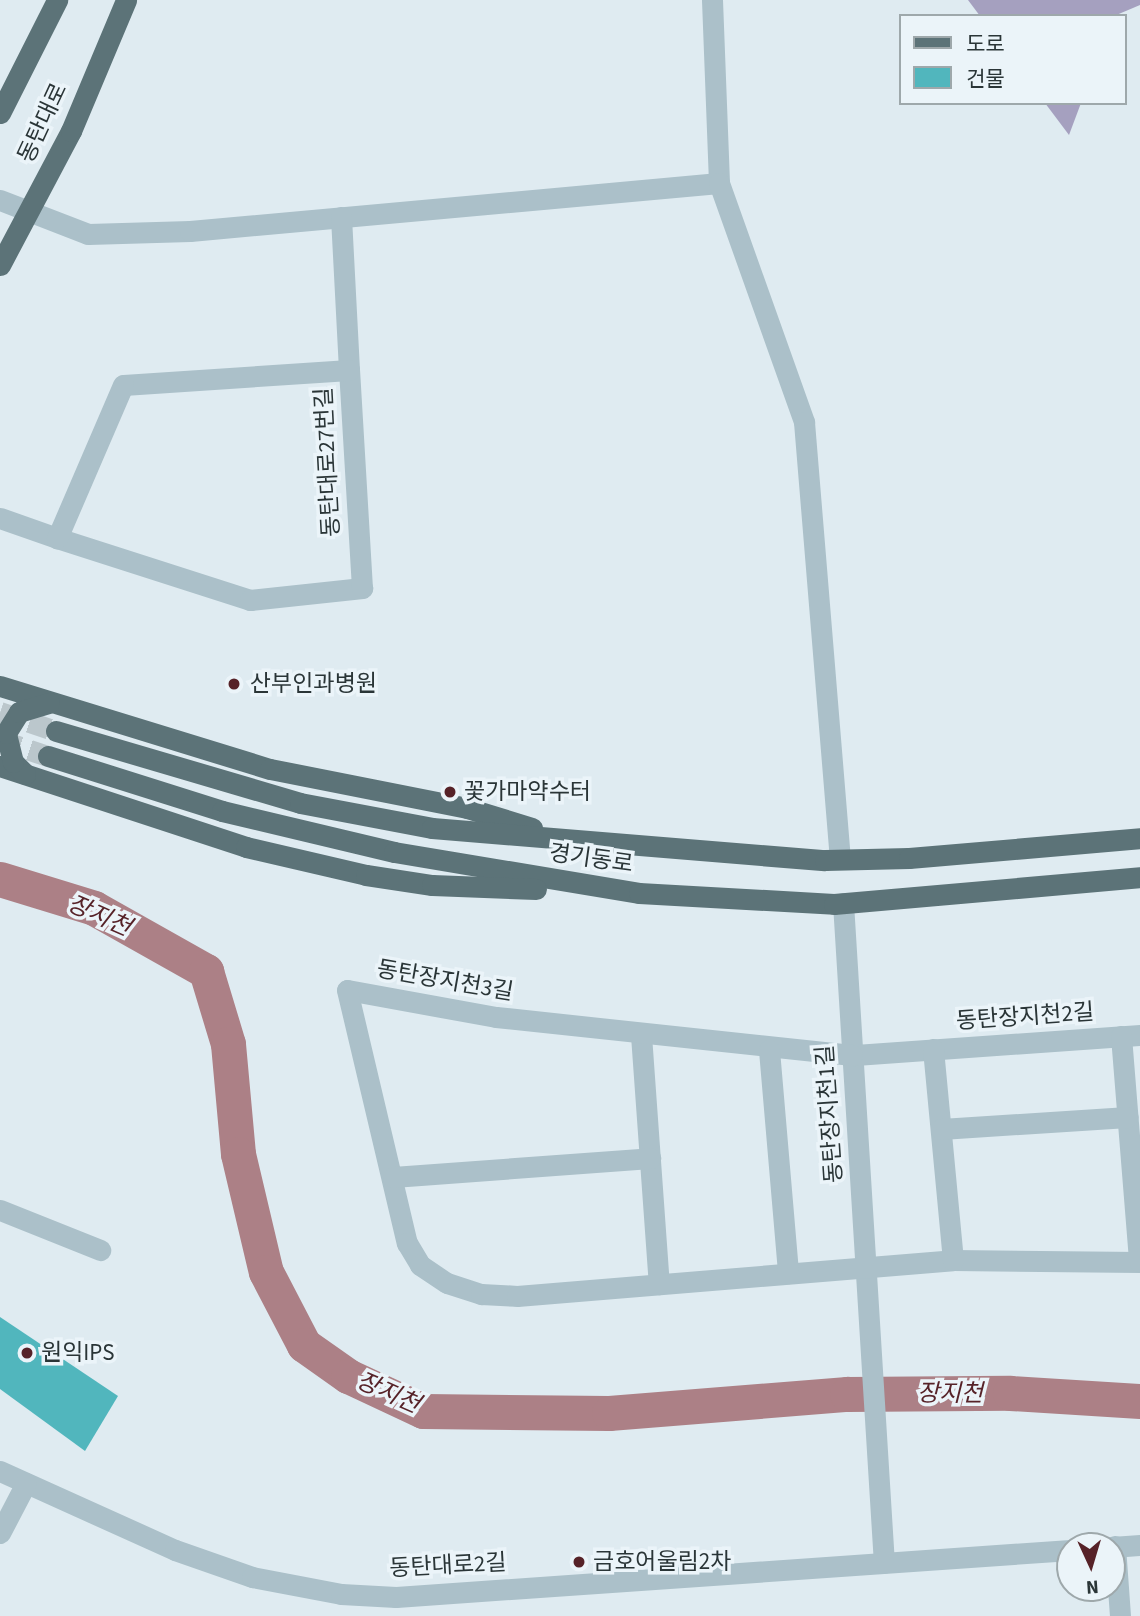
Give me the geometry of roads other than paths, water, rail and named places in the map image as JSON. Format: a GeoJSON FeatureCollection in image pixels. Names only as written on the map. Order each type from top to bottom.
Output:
{"type":"FeatureCollection","features":[{"type":"Feature","properties":{"kind":"main road","name":"동탄대로"},"geometry":{"type":"LineString","coordinates":[[0,113],[57,0]]}},
{"type":"Feature","properties":{"kind":"main road","name":"동탄대로"},"geometry":{"type":"LineString","coordinates":[[0,265],[30,212],[126,0]]}},
{"type":"Feature","properties":{"kind":"main road"},"geometry":{"type":"LineString","coordinates":[[0,686],[270,769],[467,808],[574,841]]}},
{"type":"Feature","properties":{"kind":"main road"},"geometry":{"type":"LineString","coordinates":[[25,774],[8,750],[10,722],[31,706],[49,703]]}},
{"type":"Feature","properties":{"kind":"main road","name":"경기동로"},"geometry":{"type":"LineString","coordinates":[[57,731],[300,803],[432,828],[574,841],[840,859],[1140,838]]}},
{"type":"Feature","properties":{"kind":"main road","name":"경기동로"},"geometry":{"type":"LineString","coordinates":[[48,755],[222,811],[394,852],[639,893],[843,904],[1140,877]]}},
{"type":"Feature","properties":{"kind":"main road"},"geometry":{"type":"LineString","coordinates":[[0,766],[246,847],[366,875],[432,885],[639,893]]}},
{"type":"Feature","properties":{"kind":"street"},"geometry":{"type":"LineString","coordinates":[[712,0],[719,183],[804,422],[840,859]]}},
{"type":"Feature","properties":{"kind":"street"},"geometry":{"type":"LineString","coordinates":[[0,200],[88,234],[341,217],[719,183]]}},
{"type":"Feature","properties":{"kind":"street"},"geometry":{"type":"LineString","coordinates":[[341,217],[349,370]]}},
{"type":"Feature","properties":{"kind":"street","name":"동탄대로27번길"},"geometry":{"type":"LineString","coordinates":[[0,517],[57,538],[250,600],[362,588],[349,370],[123,385],[57,538]]}},
{"type":"Feature","properties":{"kind":"street","name":"동탄장지천1길"},"geometry":{"type":"LineString","coordinates":[[843,904],[884,1563]]}},
{"type":"Feature","properties":{"kind":"street","name":"동탄장지천3길"},"geometry":{"type":"LineString","coordinates":[[852,1055],[769,1050],[496,1017],[347,990],[407,1244],[419,1265],[447,1283],[481,1294],[517,1296],[866,1266]]}},
{"type":"Feature","properties":{"kind":"street"},"geometry":{"type":"LineString","coordinates":[[641,1035],[659,1284]]}},
{"type":"Feature","properties":{"kind":"street","name":"동탄장지천2길"},"geometry":{"type":"LineString","coordinates":[[852,1055],[1131,1036],[1128,1117],[1140,1261],[953,1260],[866,1266]]}},
{"type":"Feature","properties":{"kind":"street","name":"동탄장지천2길"},"geometry":{"type":"LineString","coordinates":[[933,1049],[953,1260]]}},
{"type":"Feature","properties":{"kind":"street"},"geometry":{"type":"LineString","coordinates":[[769,1050],[788,1273]]}},
{"type":"Feature","properties":{"kind":"street"},"geometry":{"type":"LineString","coordinates":[[941,1129],[1128,1117]]}},
{"type":"Feature","properties":{"kind":"street"},"geometry":{"type":"LineString","coordinates":[[393,1177],[650,1158]]}},
{"type":"Feature","properties":{"kind":"street"},"geometry":{"type":"LineString","coordinates":[[0,1210],[100,1250]]}},
{"type":"Feature","properties":{"kind":"street","name":"동탄대로2길"},"geometry":{"type":"LineString","coordinates":[[0,1471],[175,1550],[252,1577],[396,1606],[884,1563],[1056,1551]]}},
{"type":"Feature","properties":{"kind":"street"},"geometry":{"type":"LineString","coordinates":[[0,1533],[26,1483]]}},
{"type":"Feature","properties":{"kind":"waterway","name":"장지천"},"geometry":{"type":"LineString","coordinates":[[0,879],[94,908],[206,971],[228,1044],[238,1154],[266,1272],[304,1345],[348,1376],[423,1411],[609,1413],[847,1394],[1010,1393],[1140,1401]]}},
{"type":"Feature","properties":{"kind":"tunnel"},"geometry":{"type":"LineString","coordinates":[[0,712],[56,731]]}},
{"type":"Feature","properties":{"kind":"tunnel"},"geometry":{"type":"LineString","coordinates":[[0,740],[48,756]]}},
{"type":"Feature","properties":{"kind":"place","name":"산부인과병원"},"geometry":{"type":"Point","coordinates":[234,684]}},
{"type":"Feature","properties":{"kind":"place","name":"꽃가마약수터"},"geometry":{"type":"Point","coordinates":[450,792]}},
{"type":"Feature","properties":{"kind":"place","name":"원익IPS"},"geometry":{"type":"Point","coordinates":[27,1353]}},
{"type":"Feature","properties":{"kind":"place","name":"금호어울림2차"},"geometry":{"type":"Point","coordinates":[579,1562]}}]}
